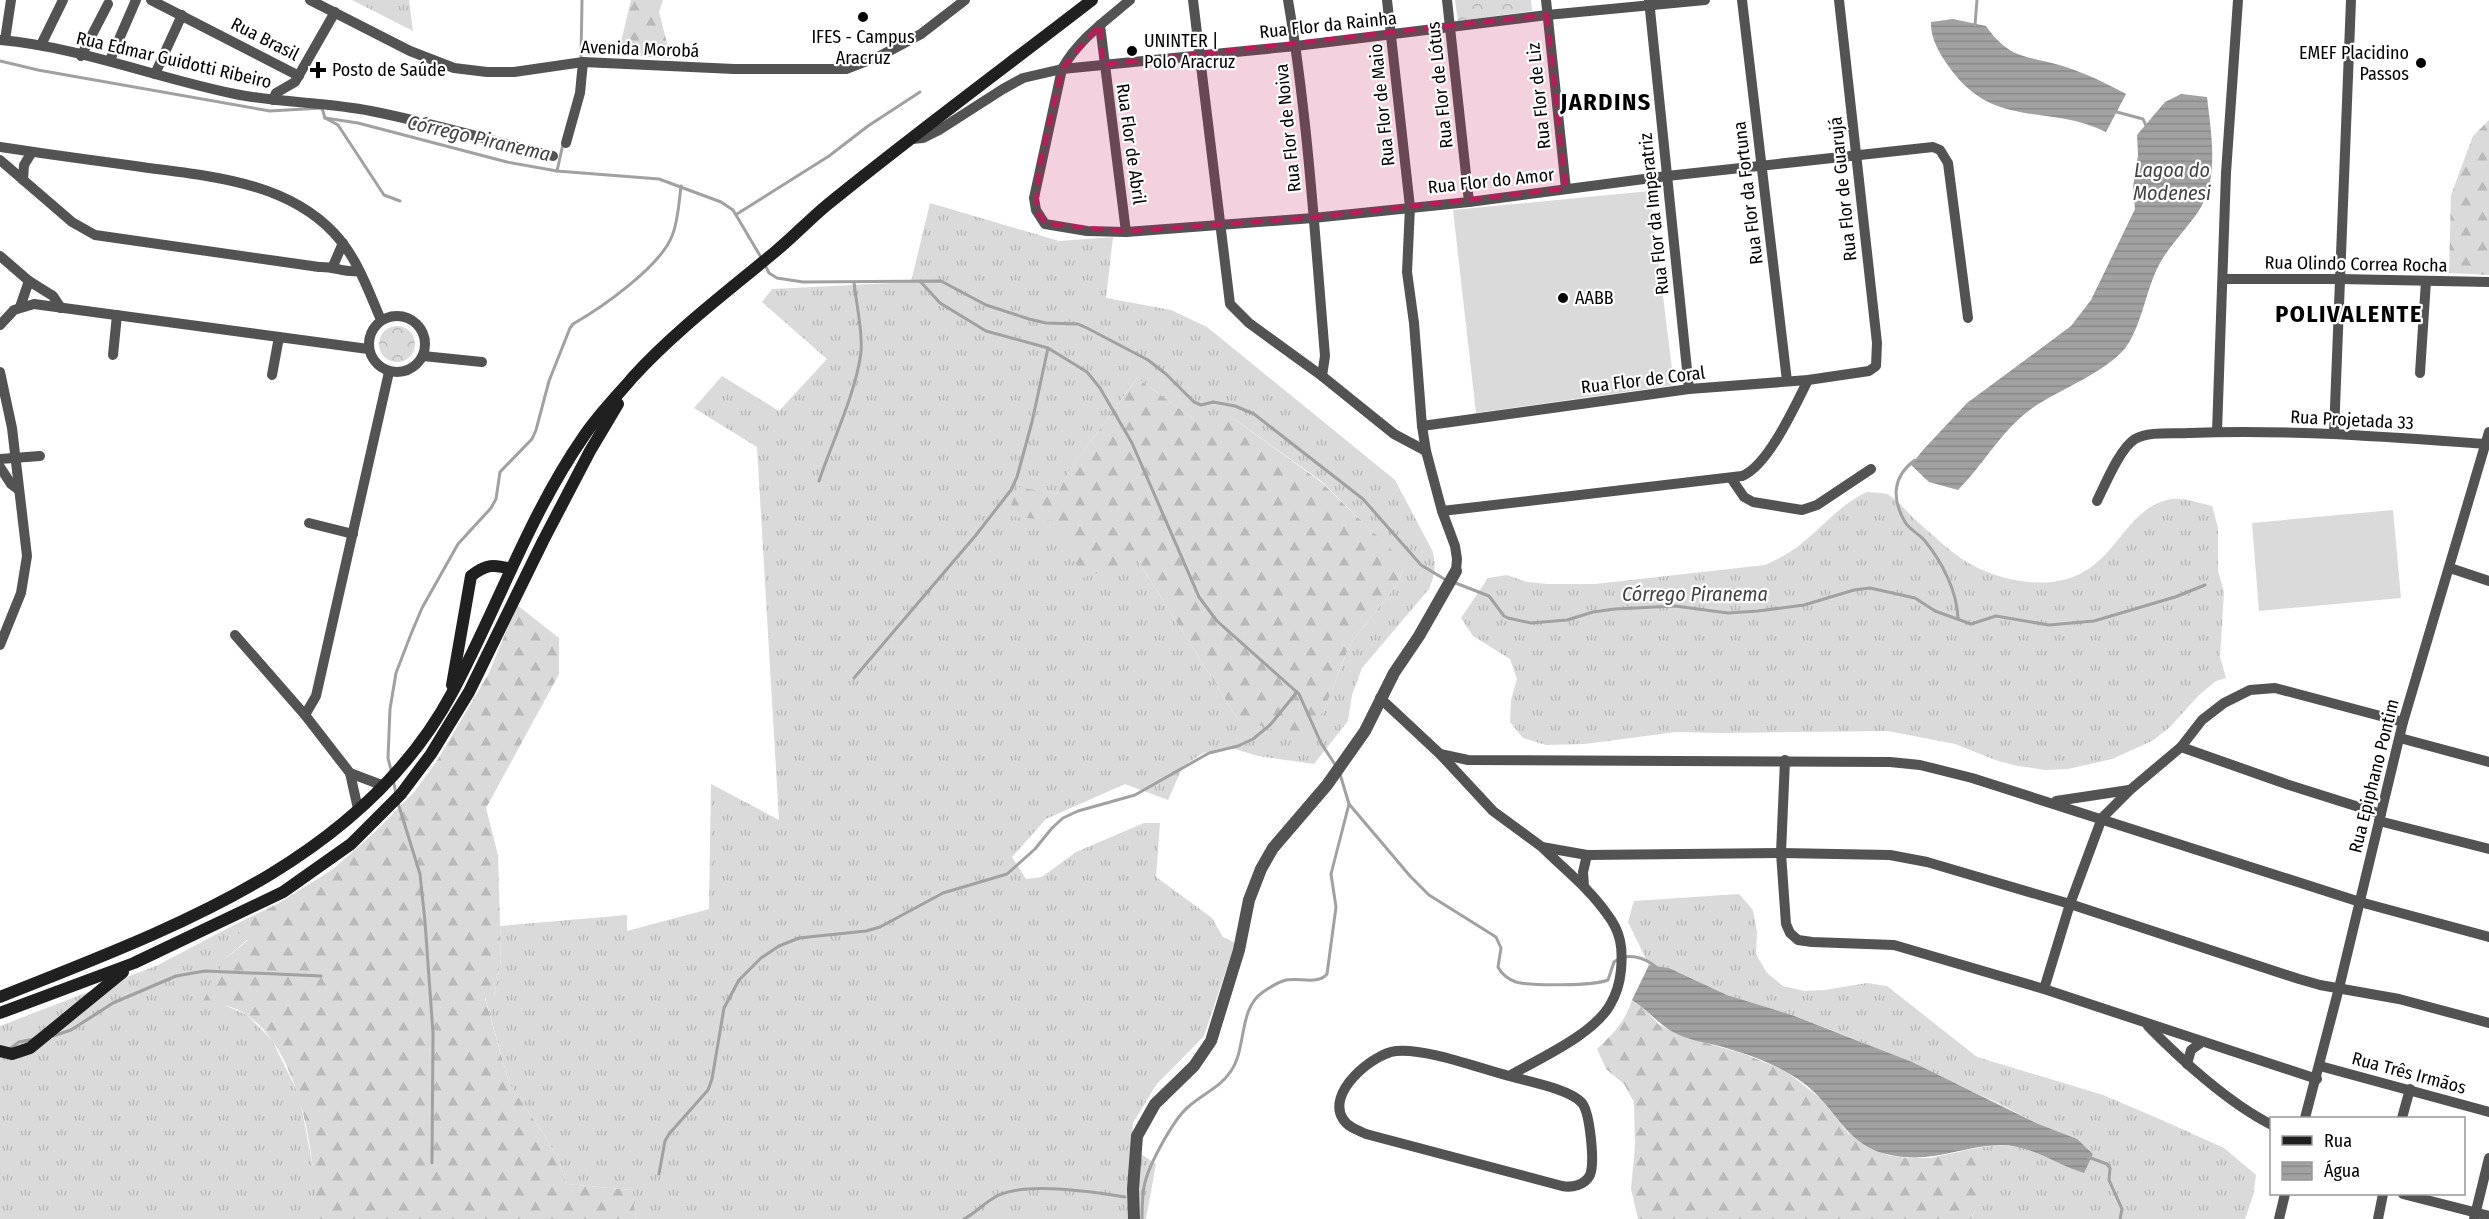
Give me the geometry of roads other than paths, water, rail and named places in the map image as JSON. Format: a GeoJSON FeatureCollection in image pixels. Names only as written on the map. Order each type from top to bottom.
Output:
{"type":"FeatureCollection","features":[{"type":"Feature","properties":{"kind":"main road"},"geometry":{"type":"LineString","coordinates":[[0,999],[155,934],[229,899],[294,861],[384,786],[418,747],[450,697],[555,484],[585,434],[636,375],[729,287],[776,251],[825,207],[1092,0]]}},
{"type":"Feature","properties":{"kind":"main road"},"geometry":{"type":"LineString","coordinates":[[0,1013],[134,963],[283,891],[351,844],[401,794],[430,754],[469,692],[590,451],[636,375]]}},
{"type":"Feature","properties":{"kind":"main road"},"geometry":{"type":"LineString","coordinates":[[450,697],[471,576],[481,568],[494,564],[512,569],[515,575],[496,636]]}},
{"type":"Feature","properties":{"kind":"main road"},"geometry":{"type":"LineString","coordinates":[[0,1051],[12,1054],[30,1048],[134,963]]}},
{"type":"Feature","properties":{"kind":"street"},"geometry":{"type":"LineString","coordinates":[[3,40],[11,0]]}},
{"type":"Feature","properties":{"kind":"street"},"geometry":{"type":"LineString","coordinates":[[41,45],[63,0]]}},
{"type":"Feature","properties":{"kind":"street"},"geometry":{"type":"LineString","coordinates":[[110,60],[136,0]]}},
{"type":"Feature","properties":{"kind":"street","name":"Rua Brasil"},"geometry":{"type":"LineString","coordinates":[[151,0],[299,76]]}},
{"type":"Feature","properties":{"kind":"street","name":"Avenida Morobá"},"geometry":{"type":"LineString","coordinates":[[310,0],[410,51],[454,68],[487,72],[514,72],[583,62],[734,69],[846,69],[880,56],[921,34],[965,0]]}},
{"type":"Feature","properties":{"kind":"street"},"geometry":{"type":"LineString","coordinates":[[1062,69],[1071,54],[1100,25],[1130,0]]}},
{"type":"Feature","properties":{"kind":"street"},"geometry":{"type":"LineString","coordinates":[[1193,0],[1198,56],[1230,304],[1248,323],[1322,376],[1394,434],[1426,451]]}},
{"type":"Feature","properties":{"kind":"street","name":"Rua Flor de Noiva"},"geometry":{"type":"LineString","coordinates":[[1288,0],[1296,46],[1313,218],[1325,356],[1322,376]]}},
{"type":"Feature","properties":{"kind":"street","name":"Rua Flor de Maio"},"geometry":{"type":"LineString","coordinates":[[1387,0],[1410,207],[1407,272],[1414,323],[1422,426],[1426,451],[1442,511],[1455,546],[1456,571]]}},
{"type":"Feature","properties":{"kind":"street","name":"Rua Flor de Lótus"},"geometry":{"type":"LineString","coordinates":[[1447,0],[1469,202]]}},
{"type":"Feature","properties":{"kind":"street","name":"Rua Flor de Liz"},"geometry":{"type":"LineString","coordinates":[[1546,0],[1566,189]]}},
{"type":"Feature","properties":{"kind":"street","name":"Rua Flor da Rainha"},"geometry":{"type":"LineString","coordinates":[[912,139],[923,138],[939,130],[992,95],[1023,78],[1062,69],[1296,46],[1649,3],[1705,0]]}},
{"type":"Feature","properties":{"kind":"street","name":"Rua Flor da Fortuna"},"geometry":{"type":"LineString","coordinates":[[1742,0],[1787,381]]}},
{"type":"Feature","properties":{"kind":"street","name":"Rua Flor de Guarujá"},"geometry":{"type":"LineString","coordinates":[[1839,0],[1877,343],[1876,366],[1869,371]]}},
{"type":"Feature","properties":{"kind":"street"},"geometry":{"type":"LineString","coordinates":[[2217,432],[2226,173],[2238,0]]}},
{"type":"Feature","properties":{"kind":"street"},"geometry":{"type":"LineString","coordinates":[[2334,433],[2351,0]]}},
{"type":"Feature","properties":{"kind":"street","name":"Rua Flor da Imperatriz"},"geometry":{"type":"LineString","coordinates":[[1649,3],[1689,389]]}},
{"type":"Feature","properties":{"kind":"street"},"geometry":{"type":"LineString","coordinates":[[81,56],[108,4]]}},
{"type":"Feature","properties":{"kind":"street"},"geometry":{"type":"LineString","coordinates":[[273,100],[276,93],[295,82],[335,12]]}},
{"type":"Feature","properties":{"kind":"street"},"geometry":{"type":"LineString","coordinates":[[156,74],[182,15]]}},
{"type":"Feature","properties":{"kind":"street","name":"Rua Flor de Abril"},"geometry":{"type":"LineString","coordinates":[[1100,25],[1103,65],[1126,232]]}},
{"type":"Feature","properties":{"kind":"street","name":"Rua Edmar Guidotti Ribeiro"},"geometry":{"type":"LineString","coordinates":[[3,40],[41,45],[81,56],[110,60],[206,88],[273,100],[317,103],[371,111],[553,156]]}},
{"type":"Feature","properties":{"kind":"street"},"geometry":{"type":"LineString","coordinates":[[566,143],[580,93],[583,62]]}},
{"type":"Feature","properties":{"kind":"street","name":"Rua Flor do Amor"},"geometry":{"type":"LineString","coordinates":[[1062,69],[1034,198],[1036,210],[1045,224],[1087,231],[1126,232],[1313,218],[1469,202],[1856,154],[1927,147],[1940,150],[1948,163],[1968,318]]}},
{"type":"Feature","properties":{"kind":"street"},"geometry":{"type":"LineString","coordinates":[[0,147],[243,183],[282,197],[314,215],[342,243],[359,271],[381,320]]}},
{"type":"Feature","properties":{"kind":"street"},"geometry":{"type":"LineString","coordinates":[[23,180],[24,165],[32,152]]}},
{"type":"Feature","properties":{"kind":"street"},"geometry":{"type":"LineString","coordinates":[[0,160],[72,222],[94,235],[307,265],[333,266],[340,271],[359,271]]}},
{"type":"Feature","properties":{"kind":"street"},"geometry":{"type":"LineString","coordinates":[[333,266],[342,243]]}},
{"type":"Feature","properties":{"kind":"street"},"geometry":{"type":"LineString","coordinates":[[0,256],[29,281],[53,296],[61,308]]}},
{"type":"Feature","properties":{"kind":"street","name":"Rua Olindo Correa Rocha"},"geometry":{"type":"LineString","coordinates":[[2223,279],[2489,282]]}},
{"type":"Feature","properties":{"kind":"street"},"geometry":{"type":"LineString","coordinates":[[20,307],[29,281]]}},
{"type":"Feature","properties":{"kind":"street"},"geometry":{"type":"LineString","coordinates":[[2420,373],[2426,281]]}},
{"type":"Feature","properties":{"kind":"street"},"geometry":{"type":"LineString","coordinates":[[0,326],[20,307],[34,304],[368,349]]}},
{"type":"Feature","properties":{"kind":"street"},"geometry":{"type":"LineString","coordinates":[[113,355],[117,315]]}},
{"type":"Feature","properties":{"kind":"street"},"geometry":{"type":"LineString","coordinates":[[396,316],[412,320],[423,332],[425,340],[423,356],[412,368],[389,372],[375,363],[368,349],[370,333],[381,320],[396,316]]}},
{"type":"Feature","properties":{"kind":"street"},"geometry":{"type":"LineString","coordinates":[[272,375],[279,338]]}},
{"type":"Feature","properties":{"kind":"street"},"geometry":{"type":"LineString","coordinates":[[423,356],[482,362]]}},
{"type":"Feature","properties":{"kind":"street","name":"Rua Flor de Coral"},"geometry":{"type":"LineString","coordinates":[[1422,426],[1689,389],[1808,380],[1869,371]]}},
{"type":"Feature","properties":{"kind":"street"},"geometry":{"type":"LineString","coordinates":[[0,372],[16,458],[27,556],[16,608],[0,645]]}},
{"type":"Feature","properties":{"kind":"street"},"geometry":{"type":"LineString","coordinates":[[305,716],[316,696],[389,372]]}},
{"type":"Feature","properties":{"kind":"street"},"geometry":{"type":"LineString","coordinates":[[1442,511],[1731,478],[1750,473],[1760,465],[1790,417],[1808,380]]}},
{"type":"Feature","properties":{"kind":"street","name":"Rua Projetada 33"},"geometry":{"type":"LineString","coordinates":[[2097,501],[2121,455],[2135,439],[2156,435],[2217,432],[2334,433],[2486,444]]}},
{"type":"Feature","properties":{"kind":"street","name":"Rua Epiphano Pontim"},"geometry":{"type":"LineString","coordinates":[[2306,1117],[2340,988],[2403,722],[2489,432]]}},
{"type":"Feature","properties":{"kind":"street"},"geometry":{"type":"LineString","coordinates":[[0,459],[40,456]]}},
{"type":"Feature","properties":{"kind":"street"},"geometry":{"type":"LineString","coordinates":[[0,467],[11,484],[19,490]]}},
{"type":"Feature","properties":{"kind":"street"},"geometry":{"type":"LineString","coordinates":[[1731,478],[1744,496],[1753,502],[1802,510],[1817,505],[1871,469]]}},
{"type":"Feature","properties":{"kind":"street"},"geometry":{"type":"LineString","coordinates":[[309,523],[353,534]]}},
{"type":"Feature","properties":{"kind":"street"},"geometry":{"type":"LineString","coordinates":[[2450,568],[2489,581]]}},
{"type":"Feature","properties":{"kind":"street"},"geometry":{"type":"LineString","coordinates":[[1134,1219],[1133,1189],[1137,1136],[1155,1104],[1194,1066],[1211,1041],[1239,950],[1250,900],[1261,869],[1274,848],[1327,785],[1365,731],[1380,698],[1456,571]]}},
{"type":"Feature","properties":{"kind":"street"},"geometry":{"type":"LineString","coordinates":[[235,635],[305,716],[350,773],[358,809]]}},
{"type":"Feature","properties":{"kind":"street"},"geometry":{"type":"LineString","coordinates":[[2044,989],[2070,904],[2102,818],[2130,790],[2181,747],[2202,720],[2224,703],[2250,690],[2262,688],[2284,691],[2403,722]]}},
{"type":"Feature","properties":{"kind":"street"},"geometry":{"type":"LineString","coordinates":[[1380,698],[1440,754],[1493,812],[1542,848],[1584,886],[1608,915],[1619,935],[1623,949],[1620,979],[1610,1006],[1592,1026],[1509,1076],[1418,1053],[1390,1052],[1365,1066],[1350,1079],[1340,1096],[1339,1112],[1343,1120],[1351,1127],[1365,1134],[1562,1186],[1569,1187],[1586,1181],[1591,1173],[1590,1128],[1588,1113],[1581,1102],[1570,1095],[1509,1076]]}},
{"type":"Feature","properties":{"kind":"street"},"geometry":{"type":"LineString","coordinates":[[2400,738],[2489,762]]}},
{"type":"Feature","properties":{"kind":"street"},"geometry":{"type":"LineString","coordinates":[[2181,747],[2380,817],[2489,849]]}},
{"type":"Feature","properties":{"kind":"street"},"geometry":{"type":"LineString","coordinates":[[1440,754],[1468,760],[1785,760],[1890,762],[1920,765],[2051,802],[2360,902],[2489,937]]}},
{"type":"Feature","properties":{"kind":"street"},"geometry":{"type":"LineString","coordinates":[[1785,760],[1782,853],[1786,924],[1790,933],[1798,940],[1894,945],[2044,989],[2317,1079]]}},
{"type":"Feature","properties":{"kind":"street"},"geometry":{"type":"LineString","coordinates":[[350,773],[384,786]]}},
{"type":"Feature","properties":{"kind":"street"},"geometry":{"type":"LineString","coordinates":[[2051,802],[2130,790]]}},
{"type":"Feature","properties":{"kind":"street"},"geometry":{"type":"LineString","coordinates":[[1542,848],[1587,855],[1782,853],[1899,857],[1928,862],[2070,904],[2299,979],[2399,999],[2489,1023]]}},
{"type":"Feature","properties":{"kind":"street"},"geometry":{"type":"LineString","coordinates":[[1584,886],[1587,855]]}},
{"type":"Feature","properties":{"kind":"street"},"geometry":{"type":"LineString","coordinates":[[2146,1024],[2187,1064],[2258,1118],[2270,1124]]}},
{"type":"Feature","properties":{"kind":"street"},"geometry":{"type":"LineString","coordinates":[[2187,1064],[2191,1050],[2202,1042]]}},
{"type":"Feature","properties":{"kind":"street","name":"Rua Três Irmãos"},"geometry":{"type":"LineString","coordinates":[[2320,1066],[2489,1112]]}},
{"type":"Feature","properties":{"kind":"street"},"geometry":{"type":"LineString","coordinates":[[2403,1117],[2410,1089]]}},
{"type":"Feature","properties":{"kind":"street"},"geometry":{"type":"LineString","coordinates":[[2475,1216],[2489,1158]]}},
{"type":"Feature","properties":{"kind":"street"},"geometry":{"type":"LineString","coordinates":[[2279,1219],[2285,1195]]}},
{"type":"Feature","properties":{"kind":"street"},"geometry":{"type":"LineString","coordinates":[[2378,1219],[2383,1195]]}},
{"type":"Feature","properties":{"kind":"street"},"geometry":{"type":"LineString","coordinates":[[2406,1195],[2475,1216],[2489,1216]]}},
{"type":"Feature","properties":{"kind":"water"},"geometry":{"type":"Polygon","coordinates":[[[1953,19],[1986,26],[1995,38],[2013,52],[2074,70],[2126,94],[2106,132],[2084,123],[2021,112],[1983,99],[1965,85],[1938,50],[1931,22],[1953,19]]]}},
{"type":"Feature","properties":{"kind":"water","name":"Lagoa do Modenesi"},"geometry":{"type":"Polygon","coordinates":[[[2181,94],[2207,97],[2212,156],[2209,186],[2198,212],[2160,263],[2135,330],[2126,347],[2107,365],[2042,402],[2020,418],[1958,490],[1929,482],[1911,465],[1923,450],[1967,403],[2071,326],[2091,300],[2135,209],[2133,187],[2138,155],[2137,135],[2165,102],[2181,94]]]}},
{"type":"Feature","properties":{"kind":"water"},"geometry":{"type":"Polygon","coordinates":[[[1649,965],[1669,968],[1727,995],[1792,1015],[1912,1062],[2036,1123],[2077,1139],[2093,1154],[2084,1173],[2032,1151],[2010,1146],[1983,1146],[1916,1158],[1886,1154],[1871,1149],[1849,1132],[1813,1091],[1793,1076],[1754,1057],[1679,1035],[1632,1000],[1649,965]]]}},
{"type":"Feature","properties":{"kind":"waterway"},"geometry":{"type":"LineString","coordinates":[[581,58],[582,0]]}},
{"type":"Feature","properties":{"kind":"waterway"},"geometry":{"type":"LineString","coordinates":[[1975,25],[1977,0]]}},
{"type":"Feature","properties":{"kind":"waterway","name":"Córrego Piranema"},"geometry":{"type":"LineString","coordinates":[[0,61],[38,70],[270,111],[322,108],[325,118]]}},
{"type":"Feature","properties":{"kind":"waterway"},"geometry":{"type":"LineString","coordinates":[[737,214],[829,156],[868,126],[920,92]]}},
{"type":"Feature","properties":{"kind":"waterway"},"geometry":{"type":"LineString","coordinates":[[2113,111],[2143,119],[2147,128]]}},
{"type":"Feature","properties":{"kind":"waterway","name":"Córrego Piranema"},"geometry":{"type":"LineString","coordinates":[[325,118],[358,123],[507,162],[557,171],[659,179],[721,202],[733,210],[762,259]]}},
{"type":"Feature","properties":{"kind":"waterway"},"geometry":{"type":"LineString","coordinates":[[327,119],[338,125],[384,195],[400,201]]}},
{"type":"Feature","properties":{"kind":"waterway"},"geometry":{"type":"LineString","coordinates":[[557,171],[563,144]]}},
{"type":"Feature","properties":{"kind":"waterway"},"geometry":{"type":"LineString","coordinates":[[391,770],[388,758],[390,709],[396,673],[422,608],[458,544],[491,508],[496,499],[500,472],[532,439],[549,381],[570,328],[628,286],[655,261],[665,248],[676,225],[681,186]]}},
{"type":"Feature","properties":{"kind":"waterway","name":"Córrego Piranema"},"geometry":{"type":"LineString","coordinates":[[765,265],[769,273],[777,278],[803,282],[941,281],[986,305],[1029,319],[1046,323],[1078,324],[1087,328],[1148,360],[1194,402],[1201,405],[1213,402],[1235,406],[1254,414],[1363,499],[1421,565],[1446,580]]}},
{"type":"Feature","properties":{"kind":"waterway"},"geometry":{"type":"LineString","coordinates":[[920,281],[940,303],[986,331],[1048,348],[1087,372],[1100,388],[1132,443],[1199,597],[1217,621],[1299,694],[1321,743],[1336,766]]}},
{"type":"Feature","properties":{"kind":"waterway"},"geometry":{"type":"LineString","coordinates":[[819,481],[849,401],[861,352],[854,282]]}},
{"type":"Feature","properties":{"kind":"waterway"},"geometry":{"type":"LineString","coordinates":[[854,678],[976,535],[1011,490],[1017,477],[1032,422],[1048,348]]}},
{"type":"Feature","properties":{"kind":"waterway"},"geometry":{"type":"LineString","coordinates":[[1915,460],[1898,480],[1896,496],[1898,504],[1907,525],[1925,541],[1943,567],[1952,587],[1958,618]]}},
{"type":"Feature","properties":{"kind":"waterway","name":"Córrego Piranema"},"geometry":{"type":"LineString","coordinates":[[1453,582],[1489,596],[1504,616],[1531,623],[1567,620],[1593,612],[1615,609],[1675,606],[1728,613],[1758,611],[1804,605],[1854,590],[1870,588],[1915,598],[1935,611],[1971,624],[1996,616],[2049,625],[2094,621],[2175,597],[2205,585]]}},
{"type":"Feature","properties":{"kind":"waterway"},"geometry":{"type":"LineString","coordinates":[[659,1174],[665,1141],[669,1134],[708,1090],[712,1079],[724,1008],[739,980],[761,958],[779,946],[799,938],[866,931],[880,927],[943,893],[1007,874],[1035,849],[1063,818],[1078,811],[1135,795],[1209,753],[1238,746],[1253,739],[1270,725],[1297,692]]}},
{"type":"Feature","properties":{"kind":"waterway"},"geometry":{"type":"LineString","coordinates":[[1340,774],[1349,804],[1410,876],[1429,895],[1496,937],[1501,948],[1498,967],[1508,978],[1516,982],[1535,984],[1562,985],[1601,982],[1608,980],[1614,962],[1624,957],[1641,958],[1656,967]]}},
{"type":"Feature","properties":{"kind":"waterway"},"geometry":{"type":"LineString","coordinates":[[393,779],[396,794]]}},
{"type":"Feature","properties":{"kind":"waterway"},"geometry":{"type":"LineString","coordinates":[[398,803],[420,874],[425,922],[433,1033],[432,1163]]}},
{"type":"Feature","properties":{"kind":"waterway"},"geometry":{"type":"LineString","coordinates":[[1142,1219],[1145,1182],[1157,1153],[1182,1113],[1193,1102],[1222,1082],[1231,1071],[1236,1062],[1246,1018],[1255,999],[1265,990],[1283,981],[1312,980],[1323,978],[1327,974],[1336,907],[1331,874],[1349,804]]}},
{"type":"Feature","properties":{"kind":"waterway"},"geometry":{"type":"LineString","coordinates":[[53,1036],[71,1030],[113,1003],[176,976],[205,971],[321,976]]}},
{"type":"Feature","properties":{"kind":"waterway"},"geometry":{"type":"LineString","coordinates":[[8,1050],[19,1042],[34,1039]]}},
{"type":"Feature","properties":{"kind":"waterway"},"geometry":{"type":"LineString","coordinates":[[2088,1157],[2107,1164],[2110,1168],[2109,1180],[2122,1209],[2120,1219]]}},
{"type":"Feature","properties":{"kind":"waterway"},"geometry":{"type":"LineString","coordinates":[[964,1219],[994,1197],[1011,1191],[1061,1189],[1125,1197]]}},
{"type":"Feature","properties":{"kind":"place","name":"IFES - Campus Aracruz"},"geometry":{"type":"Point","coordinates":[863,17]}},
{"type":"Feature","properties":{"kind":"place","name":"UNINTER | Polo Aracruz"},"geometry":{"type":"Point","coordinates":[1132,51]}},
{"type":"Feature","properties":{"kind":"place","name":"EMEF Placidino Passos"},"geometry":{"type":"Point","coordinates":[2421,63]}},
{"type":"Feature","properties":{"kind":"place","name":"Posto de Saúde"},"geometry":{"type":"Point","coordinates":[318,70]}},
{"type":"Feature","properties":{"kind":"place","name":"AABB"},"geometry":{"type":"Point","coordinates":[1563,298]}},
{"type":"Feature","properties":{"kind":"district","name":"JARDINS"},"geometry":{"type":"Point","coordinates":[1606,102]}},
{"type":"Feature","properties":{"kind":"district","name":"POLIVALENTE"},"geometry":{"type":"Point","coordinates":[2349,314]}}]}
